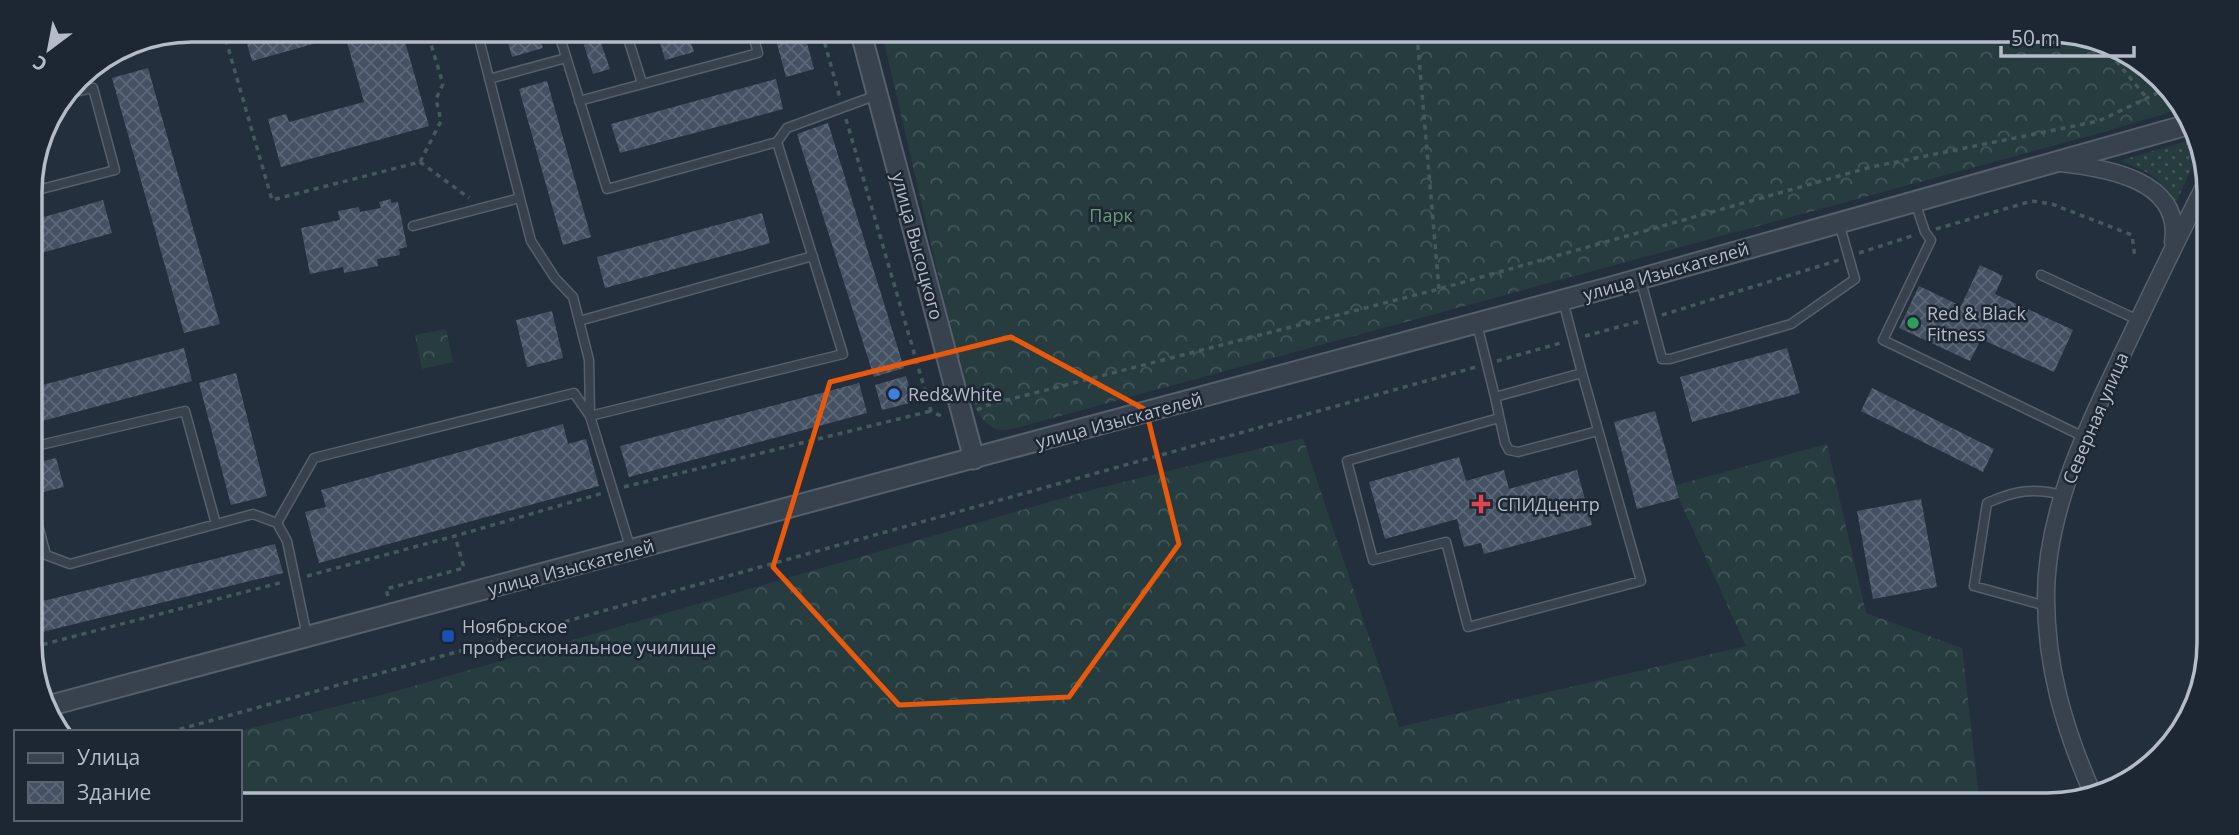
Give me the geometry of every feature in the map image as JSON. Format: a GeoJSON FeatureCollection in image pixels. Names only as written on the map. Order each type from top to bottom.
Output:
{"type":"FeatureCollection","features":[{"type":"Feature","properties":{"kind":"street","name":"улица Высоцкого"},"geometry":{"type":"LineString","coordinates":[[863,42],[974,459]]}},
{"type":"Feature","properties":{"kind":"street","name":"улица Изыскателей"},"geometry":{"type":"LineString","coordinates":[[55,704],[1563,300],[2182,126]]}},
{"type":"Feature","properties":{"kind":"street"},"geometry":{"type":"LineString","coordinates":[[2055,162],[2100,168],[2125,175],[2146,186],[2162,198],[2172,214],[2175,228],[2172,249]]}},
{"type":"Feature","properties":{"kind":"street","name":"Северная улица"},"geometry":{"type":"LineString","coordinates":[[2090,787],[2059,703],[2049,652],[2047,569],[2063,495],[2084,436],[2197,200]]}},
{"type":"Feature","properties":{"kind":"lane"},"geometry":{"type":"LineString","coordinates":[[480,42],[531,241],[555,278],[573,297],[589,360],[590,416],[631,551]]}},
{"type":"Feature","properties":{"kind":"lane"},"geometry":{"type":"LineString","coordinates":[[561,42],[607,189],[777,142],[787,128],[877,95]]}},
{"type":"Feature","properties":{"kind":"lane"},"geometry":{"type":"LineString","coordinates":[[629,42],[642,83]]}},
{"type":"Feature","properties":{"kind":"lane"},"geometry":{"type":"LineString","coordinates":[[579,101],[758,53],[755,42]]}},
{"type":"Feature","properties":{"kind":"lane"},"geometry":{"type":"LineString","coordinates":[[489,79],[566,58]]}},
{"type":"Feature","properties":{"kind":"lane"},"geometry":{"type":"LineString","coordinates":[[42,189],[115,170],[93,88],[82,90]]}},
{"type":"Feature","properties":{"kind":"lane"},"geometry":{"type":"LineString","coordinates":[[590,416],[844,354],[777,142]]}},
{"type":"Feature","properties":{"kind":"lane"},"geometry":{"type":"LineString","coordinates":[[413,226],[520,198]]}},
{"type":"Feature","properties":{"kind":"lane"},"geometry":{"type":"LineString","coordinates":[[1915,202],[1925,232],[1931,240],[1882,340],[2084,436]]}},
{"type":"Feature","properties":{"kind":"lane"},"geometry":{"type":"LineString","coordinates":[[1640,279],[1662,359],[1670,359],[1791,324],[1855,279],[1839,223]]}},
{"type":"Feature","properties":{"kind":"lane"},"geometry":{"type":"LineString","coordinates":[[579,321],[813,256]]}},
{"type":"Feature","properties":{"kind":"lane"},"geometry":{"type":"LineString","coordinates":[[2041,275],[2138,320]]}},
{"type":"Feature","properties":{"kind":"lane"},"geometry":{"type":"LineString","coordinates":[[1499,418],[1347,461],[1373,560],[1446,542],[1468,627],[1641,581],[1563,300]]}},
{"type":"Feature","properties":{"kind":"lane"},"geometry":{"type":"LineString","coordinates":[[1477,323],[1505,443],[1509,450],[1518,452],[1598,431]]}},
{"type":"Feature","properties":{"kind":"lane"},"geometry":{"type":"LineString","coordinates":[[1495,397],[1582,373]]}},
{"type":"Feature","properties":{"kind":"lane"},"geometry":{"type":"LineString","coordinates":[[277,523],[314,458],[574,393],[590,416]]}},
{"type":"Feature","properties":{"kind":"lane"},"geometry":{"type":"LineString","coordinates":[[42,445],[185,411],[216,524]]}},
{"type":"Feature","properties":{"kind":"lane"},"geometry":{"type":"LineString","coordinates":[[2046,606],[1974,586],[1987,503],[2010,493],[2042,489],[2063,495]]}},
{"type":"Feature","properties":{"kind":"lane"},"geometry":{"type":"LineString","coordinates":[[42,540],[46,555],[70,564],[253,514],[277,523],[287,541],[307,636]]}},
{"type":"Feature","properties":{"kind":"path"},"geometry":{"type":"LineString","coordinates":[[226,42],[272,200],[420,162],[441,121],[436,99],[443,84],[430,42]]}},
{"type":"Feature","properties":{"kind":"path"},"geometry":{"type":"LineString","coordinates":[[824,42],[931,411]]}},
{"type":"Feature","properties":{"kind":"path"},"geometry":{"type":"LineString","coordinates":[[1418,42],[1439,289]]}},
{"type":"Feature","properties":{"kind":"path"},"geometry":{"type":"LineString","coordinates":[[2113,57],[2146,97]]}},
{"type":"Feature","properties":{"kind":"path"},"geometry":{"type":"LineString","coordinates":[[42,645],[455,536],[612,490],[931,411],[946,418],[962,414],[1439,289],[1871,167],[2099,121],[2159,92]]}},
{"type":"Feature","properties":{"kind":"path"},"geometry":{"type":"LineString","coordinates":[[420,162],[482,208]]}},
{"type":"Feature","properties":{"kind":"path"},"geometry":{"type":"LineString","coordinates":[[177,730],[1650,318],[2032,201],[2052,204],[2132,235],[2135,258]]}},
{"type":"Feature","properties":{"kind":"path"},"geometry":{"type":"LineString","coordinates":[[393,615],[386,589],[464,568],[455,536]]}},
{"type":"Feature","properties":{"kind":"highlighted area"},"geometry":{"type":"Polygon","coordinates":[[[1011,337],[1146,410],[1179,544],[1069,697],[899,705],[773,567],[830,382],[1011,337]]]}},
{"type":"Feature","properties":{"kind":"green space","name":"Парк"},"geometry":{"type":"Polygon","coordinates":[[[884,42],[2066,43],[2095,50],[2130,67],[2160,93],[2173,111],[1012,429],[996,429],[980,417],[966,387],[884,42]]]}},
{"type":"Feature","properties":{"kind":"green space"},"geometry":{"type":"Polygon","coordinates":[[[2188,141],[2194,163],[2176,203],[2165,187],[2152,176],[2119,161],[2188,141]]]}},
{"type":"Feature","properties":{"kind":"green space"},"geometry":{"type":"Polygon","coordinates":[[[446,329],[453,362],[422,369],[415,335],[446,329]]]}},
{"type":"Feature","properties":{"kind":"green space"},"geometry":{"type":"Polygon","coordinates":[[[1303,438],[1399,727],[1746,646],[1673,486],[1827,444],[1866,613],[1962,648],[1979,793],[242,793],[242,730],[393,692],[1091,490],[1303,438]]]}},
{"type":"Feature","properties":{"kind":"building"},"geometry":{"type":"Polygon","coordinates":[[[246,42],[320,42],[252,61],[246,42]]]}},
{"type":"Feature","properties":{"kind":"building"},"geometry":{"type":"Polygon","coordinates":[[[347,42],[405,42],[429,126],[281,167],[268,119],[286,114],[289,122],[364,102],[347,42]]]}},
{"type":"Feature","properties":{"kind":"building"},"geometry":{"type":"Polygon","coordinates":[[[508,42],[541,42],[543,48],[512,57],[508,42]]]}},
{"type":"Feature","properties":{"kind":"building"},"geometry":{"type":"Polygon","coordinates":[[[601,42],[610,69],[593,74],[584,45],[601,42]]]}},
{"type":"Feature","properties":{"kind":"building"},"geometry":{"type":"Polygon","coordinates":[[[660,42],[691,42],[694,52],[665,60],[660,42]]]}},
{"type":"Feature","properties":{"kind":"building"},"geometry":{"type":"Polygon","coordinates":[[[777,42],[807,42],[814,69],[786,77],[777,42]]]}},
{"type":"Feature","properties":{"kind":"building"},"geometry":{"type":"Polygon","coordinates":[[[148,68],[220,324],[184,333],[112,78],[148,68]]]}},
{"type":"Feature","properties":{"kind":"building"},"geometry":{"type":"Polygon","coordinates":[[[776,79],[783,109],[620,153],[611,124],[776,79]]]}},
{"type":"Feature","properties":{"kind":"building"},"geometry":{"type":"Polygon","coordinates":[[[547,81],[591,237],[563,245],[519,89],[547,81]]]}},
{"type":"Feature","properties":{"kind":"building"},"geometry":{"type":"Polygon","coordinates":[[[828,123],[904,368],[874,377],[797,134],[828,123]]]}},
{"type":"Feature","properties":{"kind":"building"},"geometry":{"type":"Polygon","coordinates":[[[391,199],[391,203],[398,202],[407,247],[399,249],[400,255],[377,259],[378,266],[344,273],[343,267],[310,274],[301,228],[340,220],[338,211],[359,207],[360,212],[381,208],[379,202],[391,199]]]}},
{"type":"Feature","properties":{"kind":"building"},"geometry":{"type":"Polygon","coordinates":[[[103,200],[112,233],[42,253],[42,218],[103,200]]]}},
{"type":"Feature","properties":{"kind":"building"},"geometry":{"type":"Polygon","coordinates":[[[762,213],[770,243],[605,288],[597,257],[762,213]]]}},
{"type":"Feature","properties":{"kind":"building"},"geometry":{"type":"Polygon","coordinates":[[[1980,265],[2003,276],[1995,294],[2073,330],[2054,372],[1981,339],[1970,361],[1899,328],[1919,286],[1961,306],[1980,265]]]}},
{"type":"Feature","properties":{"kind":"building"},"geometry":{"type":"Polygon","coordinates":[[[552,311],[563,358],[527,367],[516,320],[552,311]]]}},
{"type":"Feature","properties":{"kind":"building"},"geometry":{"type":"Polygon","coordinates":[[[184,348],[192,381],[42,421],[42,385],[184,348]]]}},
{"type":"Feature","properties":{"kind":"building"},"geometry":{"type":"Polygon","coordinates":[[[1787,348],[1800,393],[1692,422],[1680,377],[1787,348]]]}},
{"type":"Feature","properties":{"kind":"building"},"geometry":{"type":"Polygon","coordinates":[[[236,373],[267,496],[231,505],[199,383],[236,373]]]}},
{"type":"Feature","properties":{"kind":"building","name":"Red&White"},"geometry":{"type":"Polygon","coordinates":[[[906,376],[914,402],[882,410],[875,385],[906,376]]]}},
{"type":"Feature","properties":{"kind":"building"},"geometry":{"type":"Polygon","coordinates":[[[859,383],[867,413],[629,477],[620,446],[859,383]]]}},
{"type":"Feature","properties":{"kind":"building"},"geometry":{"type":"Polygon","coordinates":[[[1872,388],[1994,449],[1983,472],[1861,411],[1872,388]]]}},
{"type":"Feature","properties":{"kind":"building"},"geometry":{"type":"Polygon","coordinates":[[[1655,411],[1679,498],[1637,509],[1614,422],[1655,411]]]}},
{"type":"Feature","properties":{"kind":"building"},"geometry":{"type":"Polygon","coordinates":[[[563,424],[568,444],[586,439],[599,486],[319,563],[305,512],[326,507],[321,490],[563,424]]]}},
{"type":"Feature","properties":{"kind":"building","name":"СПИДцентр"},"geometry":{"type":"Polygon","coordinates":[[[1459,457],[1466,481],[1504,470],[1509,489],[1577,470],[1592,525],[1484,554],[1481,543],[1464,547],[1457,519],[1385,539],[1369,482],[1459,457]]]}},
{"type":"Feature","properties":{"kind":"building"},"geometry":{"type":"Polygon","coordinates":[[[56,458],[64,487],[43,492],[42,462],[56,458]]]}},
{"type":"Feature","properties":{"kind":"building"},"geometry":{"type":"Polygon","coordinates":[[[1921,499],[1937,587],[1873,599],[1857,511],[1921,499]]]}},
{"type":"Feature","properties":{"kind":"building"},"geometry":{"type":"Polygon","coordinates":[[[275,544],[283,573],[42,632],[42,601],[275,544]]]}},
{"type":"Feature","properties":{"kind":"place","name":"Red & Black Fitness"},"geometry":{"type":"Point","coordinates":[1913,323]}},
{"type":"Feature","properties":{"kind":"place","name":"Red&White"},"geometry":{"type":"Point","coordinates":[894,394]}},
{"type":"Feature","properties":{"kind":"place","name":"СПИДцентр"},"geometry":{"type":"Point","coordinates":[1481,504]}},
{"type":"Feature","properties":{"kind":"place","name":"Ноябрьское профессиональное училище"},"geometry":{"type":"Point","coordinates":[448,636]}}]}
